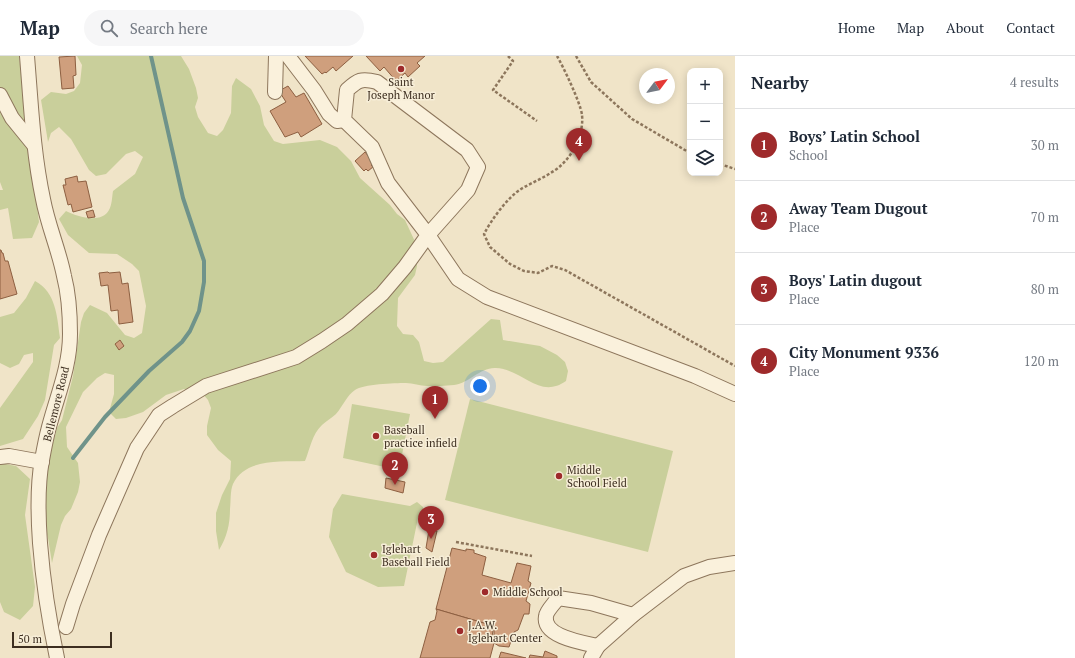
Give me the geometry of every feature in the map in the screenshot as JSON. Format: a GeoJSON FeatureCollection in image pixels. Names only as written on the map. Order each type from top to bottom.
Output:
{"type":"FeatureCollection","features":[{"type":"Feature","properties":{"kind":"street","name":"Bellemore Road"},"geometry":{"type":"LineString","coordinates":[[27,56],[34,145],[39,178],[46,216],[67,287],[70,336],[63,384],[49,427],[39,483],[43,571],[47,608],[57,658]]}},
{"type":"Feature","properties":{"kind":"street"},"geometry":{"type":"LineString","coordinates":[[275,92],[276,56]]}},
{"type":"Feature","properties":{"kind":"street"},"geometry":{"type":"LineString","coordinates":[[288,56],[314,90],[329,114],[337,121],[344,120]]}},
{"type":"Feature","properties":{"kind":"street"},"geometry":{"type":"LineString","coordinates":[[66,627],[99,535],[137,448],[160,415],[206,386],[296,357],[347,324],[382,294],[405,267],[428,235],[468,190],[478,167],[467,150],[377,82],[368,80],[357,81],[347,90],[344,120]]}},
{"type":"Feature","properties":{"kind":"street"},"geometry":{"type":"LineString","coordinates":[[0,94],[12,118],[34,145]]}},
{"type":"Feature","properties":{"kind":"street"},"geometry":{"type":"LineString","coordinates":[[344,120],[372,147],[388,183],[428,235],[458,279],[487,297],[695,376],[735,394]]}},
{"type":"Feature","properties":{"kind":"street"},"geometry":{"type":"LineString","coordinates":[[0,457],[9,456],[42,462]]}},
{"type":"Feature","properties":{"kind":"street"},"geometry":{"type":"LineString","coordinates":[[633,615],[591,603],[558,598],[547,613],[546,618],[548,627],[555,634],[594,652],[633,615],[684,576],[710,567],[735,563]]}},
{"type":"Feature","properties":{"kind":"path"},"geometry":{"type":"LineString","coordinates":[[508,56],[513,61],[493,90],[537,121]]}},
{"type":"Feature","properties":{"kind":"path"},"geometry":{"type":"LineString","coordinates":[[557,56],[574,92],[582,114],[581,133],[574,150],[559,167],[520,190],[507,202],[490,222],[484,234],[490,247],[510,264],[524,271],[538,273],[552,266],[565,270],[735,366]]}},
{"type":"Feature","properties":{"kind":"path"},"geometry":{"type":"LineString","coordinates":[[576,56],[590,82],[632,119],[687,151]]}},
{"type":"Feature","properties":{"kind":"path"},"geometry":{"type":"LineString","coordinates":[[723,165],[735,170]]}},
{"type":"Feature","properties":{"kind":"path"},"geometry":{"type":"LineString","coordinates":[[456,542],[532,556]]}},
{"type":"Feature","properties":{"kind":"green space"},"geometry":{"type":"Polygon","coordinates":[[[0,56],[19,56],[39,222],[32,238],[13,239],[8,208],[0,210],[0,190],[3,190],[0,182],[0,56]]]}},
{"type":"Feature","properties":{"kind":"green space"},"geometry":{"type":"Polygon","coordinates":[[[77,56],[181,56],[189,69],[196,88],[198,98],[195,107],[198,117],[208,133],[217,136],[223,130],[231,113],[232,86],[236,78],[251,89],[260,106],[264,125],[274,141],[283,144],[320,140],[337,147],[351,161],[360,178],[405,220],[417,246],[417,266],[415,275],[398,298],[397,326],[403,334],[413,335],[419,342],[424,361],[433,363],[443,362],[491,319],[500,320],[503,340],[540,346],[557,355],[565,362],[568,371],[566,381],[556,386],[539,386],[515,373],[490,368],[460,384],[454,385],[422,386],[409,383],[394,383],[371,385],[359,388],[350,395],[336,414],[316,433],[305,461],[264,463],[246,470],[239,476],[232,487],[229,525],[219,550],[216,531],[216,513],[222,495],[230,479],[231,461],[218,450],[207,435],[207,426],[211,408],[208,400],[202,393],[184,389],[166,395],[143,412],[126,418],[116,419],[109,412],[114,394],[114,375],[105,373],[97,378],[83,392],[66,427],[67,447],[78,463],[80,482],[78,492],[71,509],[65,516],[61,525],[52,563],[48,538],[43,520],[44,475],[57,428],[62,420],[73,376],[81,322],[84,313],[90,305],[107,313],[125,335],[134,338],[142,333],[146,306],[139,271],[132,264],[117,254],[89,253],[68,235],[59,219],[66,211],[89,218],[101,217],[106,214],[111,206],[113,191],[135,174],[143,157],[135,151],[126,154],[106,174],[96,176],[89,170],[71,139],[59,127],[51,133],[48,142],[41,100],[51,92],[66,94],[74,91],[80,83],[82,65],[77,56]]]}},
{"type":"Feature","properties":{"kind":"green space"},"geometry":{"type":"Polygon","coordinates":[[[35,281],[47,291],[51,298],[56,313],[60,338],[54,345],[45,400],[38,416],[23,439],[0,446],[0,408],[33,362],[33,353],[24,355],[19,364],[10,368],[0,363],[0,317],[14,313],[26,298],[35,281]]]}},
{"type":"Feature","properties":{"kind":"green space","name":"Middle School Field"},"geometry":{"type":"Polygon","coordinates":[[[470,399],[673,451],[648,552],[445,500],[470,399]]]}},
{"type":"Feature","properties":{"kind":"green space","name":"Baseball practice infield"},"geometry":{"type":"Polygon","coordinates":[[[352,404],[410,414],[399,470],[343,458],[352,404]]]}},
{"type":"Feature","properties":{"kind":"green space"},"geometry":{"type":"Polygon","coordinates":[[[0,463],[16,466],[30,479],[25,515],[35,587],[33,606],[20,620],[4,612],[0,602],[0,463]]]}},
{"type":"Feature","properties":{"kind":"green space","name":"Iglehart Baseball Field"},"geometry":{"type":"Polygon","coordinates":[[[342,494],[410,506],[417,502],[423,507],[423,514],[418,518],[404,586],[378,587],[346,572],[329,537],[333,509],[342,494]]]}},
{"type":"Feature","properties":{"kind":"building"},"geometry":{"type":"Polygon","coordinates":[[[75,56],[76,75],[73,76],[74,88],[62,89],[59,57],[75,56]]]}},
{"type":"Feature","properties":{"kind":"building","name":"Saint Joseph Manor"},"geometry":{"type":"Polygon","coordinates":[[[305,56],[353,56],[336,71],[333,67],[326,73],[325,72],[322,74],[305,56]]]}},
{"type":"Feature","properties":{"kind":"building","name":"Saint Joseph Manor"},"geometry":{"type":"Polygon","coordinates":[[[366,56],[425,56],[417,63],[420,66],[408,77],[405,73],[396,81],[384,67],[380,71],[366,56]]]}},
{"type":"Feature","properties":{"kind":"building"},"geometry":{"type":"Polygon","coordinates":[[[288,86],[296,97],[304,93],[322,124],[301,137],[298,132],[285,137],[270,111],[286,102],[279,91],[288,86]]]}},
{"type":"Feature","properties":{"kind":"building"},"geometry":{"type":"Polygon","coordinates":[[[365,152],[374,163],[371,165],[373,167],[368,171],[366,169],[364,171],[355,161],[365,152]]]}},
{"type":"Feature","properties":{"kind":"building"},"geometry":{"type":"Polygon","coordinates":[[[77,176],[78,182],[86,181],[92,207],[73,212],[71,204],[68,205],[63,185],[66,185],[65,179],[77,176]]]}},
{"type":"Feature","properties":{"kind":"building"},"geometry":{"type":"Polygon","coordinates":[[[93,210],[95,217],[88,218],[86,212],[93,210]]]}},
{"type":"Feature","properties":{"kind":"building"},"geometry":{"type":"Polygon","coordinates":[[[0,250],[3,253],[5,261],[8,261],[17,294],[0,299],[0,250]]]}},
{"type":"Feature","properties":{"kind":"building"},"geometry":{"type":"Polygon","coordinates":[[[120,272],[122,284],[128,283],[133,322],[119,324],[118,310],[111,311],[108,285],[101,286],[99,273],[120,272]]]}},
{"type":"Feature","properties":{"kind":"building"},"geometry":{"type":"Polygon","coordinates":[[[120,340],[124,346],[119,350],[115,344],[120,340]]]}},
{"type":"Feature","properties":{"kind":"building"},"geometry":{"type":"Polygon","coordinates":[[[386,478],[405,482],[403,493],[385,488],[386,478]]]}},
{"type":"Feature","properties":{"kind":"building"},"geometry":{"type":"Polygon","coordinates":[[[429,530],[437,531],[432,552],[426,548],[429,530]]]}},
{"type":"Feature","properties":{"kind":"building","name":"Middle School"},"geometry":{"type":"Polygon","coordinates":[[[452,548],[466,551],[466,549],[474,550],[474,553],[486,557],[482,575],[511,583],[517,563],[531,566],[528,581],[531,583],[526,601],[530,604],[529,614],[524,614],[518,630],[514,632],[509,647],[499,646],[494,643],[494,626],[436,609],[452,548]]]}},
{"type":"Feature","properties":{"kind":"building","name":"J.A.W. Iglehart Center"},"geometry":{"type":"Polygon","coordinates":[[[436,609],[494,626],[492,636],[494,643],[490,658],[420,658],[430,622],[435,620],[436,609]]]}},
{"type":"Feature","properties":{"kind":"building"},"geometry":{"type":"Polygon","coordinates":[[[545,651],[557,656],[557,658],[529,658],[530,655],[543,657],[545,651]]]}},
{"type":"Feature","properties":{"kind":"building"},"geometry":{"type":"Polygon","coordinates":[[[501,652],[526,658],[499,658],[501,652]]]}},
{"type":"Feature","properties":{"kind":"waterway"},"geometry":{"type":"LineString","coordinates":[[73,458],[105,417],[149,371],[182,342],[190,331],[199,311],[204,282],[204,261],[183,198],[151,56]]}},
{"type":"Feature","properties":{"kind":"place","name":"Saint Joseph Manor"},"geometry":{"type":"Point","coordinates":[401,69]}},
{"type":"Feature","properties":{"kind":"place","name":"City Monument 9336"},"geometry":{"type":"Point","coordinates":[579,161]}},
{"type":"Feature","properties":{"kind":"place","name":"Boys’ Latin School"},"geometry":{"type":"Point","coordinates":[435,419]}},
{"type":"Feature","properties":{"kind":"place","name":"Baseball practice infield"},"geometry":{"type":"Point","coordinates":[376,436]}},
{"type":"Feature","properties":{"kind":"place","name":"Middle School Field"},"geometry":{"type":"Point","coordinates":[559,476]}},
{"type":"Feature","properties":{"kind":"place","name":"Away Team Dugout"},"geometry":{"type":"Point","coordinates":[395,485]}},
{"type":"Feature","properties":{"kind":"place","name":"Boys' Latin dugout"},"geometry":{"type":"Point","coordinates":[431,539]}},
{"type":"Feature","properties":{"kind":"place","name":"Iglehart Baseball Field"},"geometry":{"type":"Point","coordinates":[374,555]}},
{"type":"Feature","properties":{"kind":"place","name":"Middle School"},"geometry":{"type":"Point","coordinates":[485,592]}},
{"type":"Feature","properties":{"kind":"place","name":"J.A.W. Iglehart Center"},"geometry":{"type":"Point","coordinates":[460,631]}}]}
